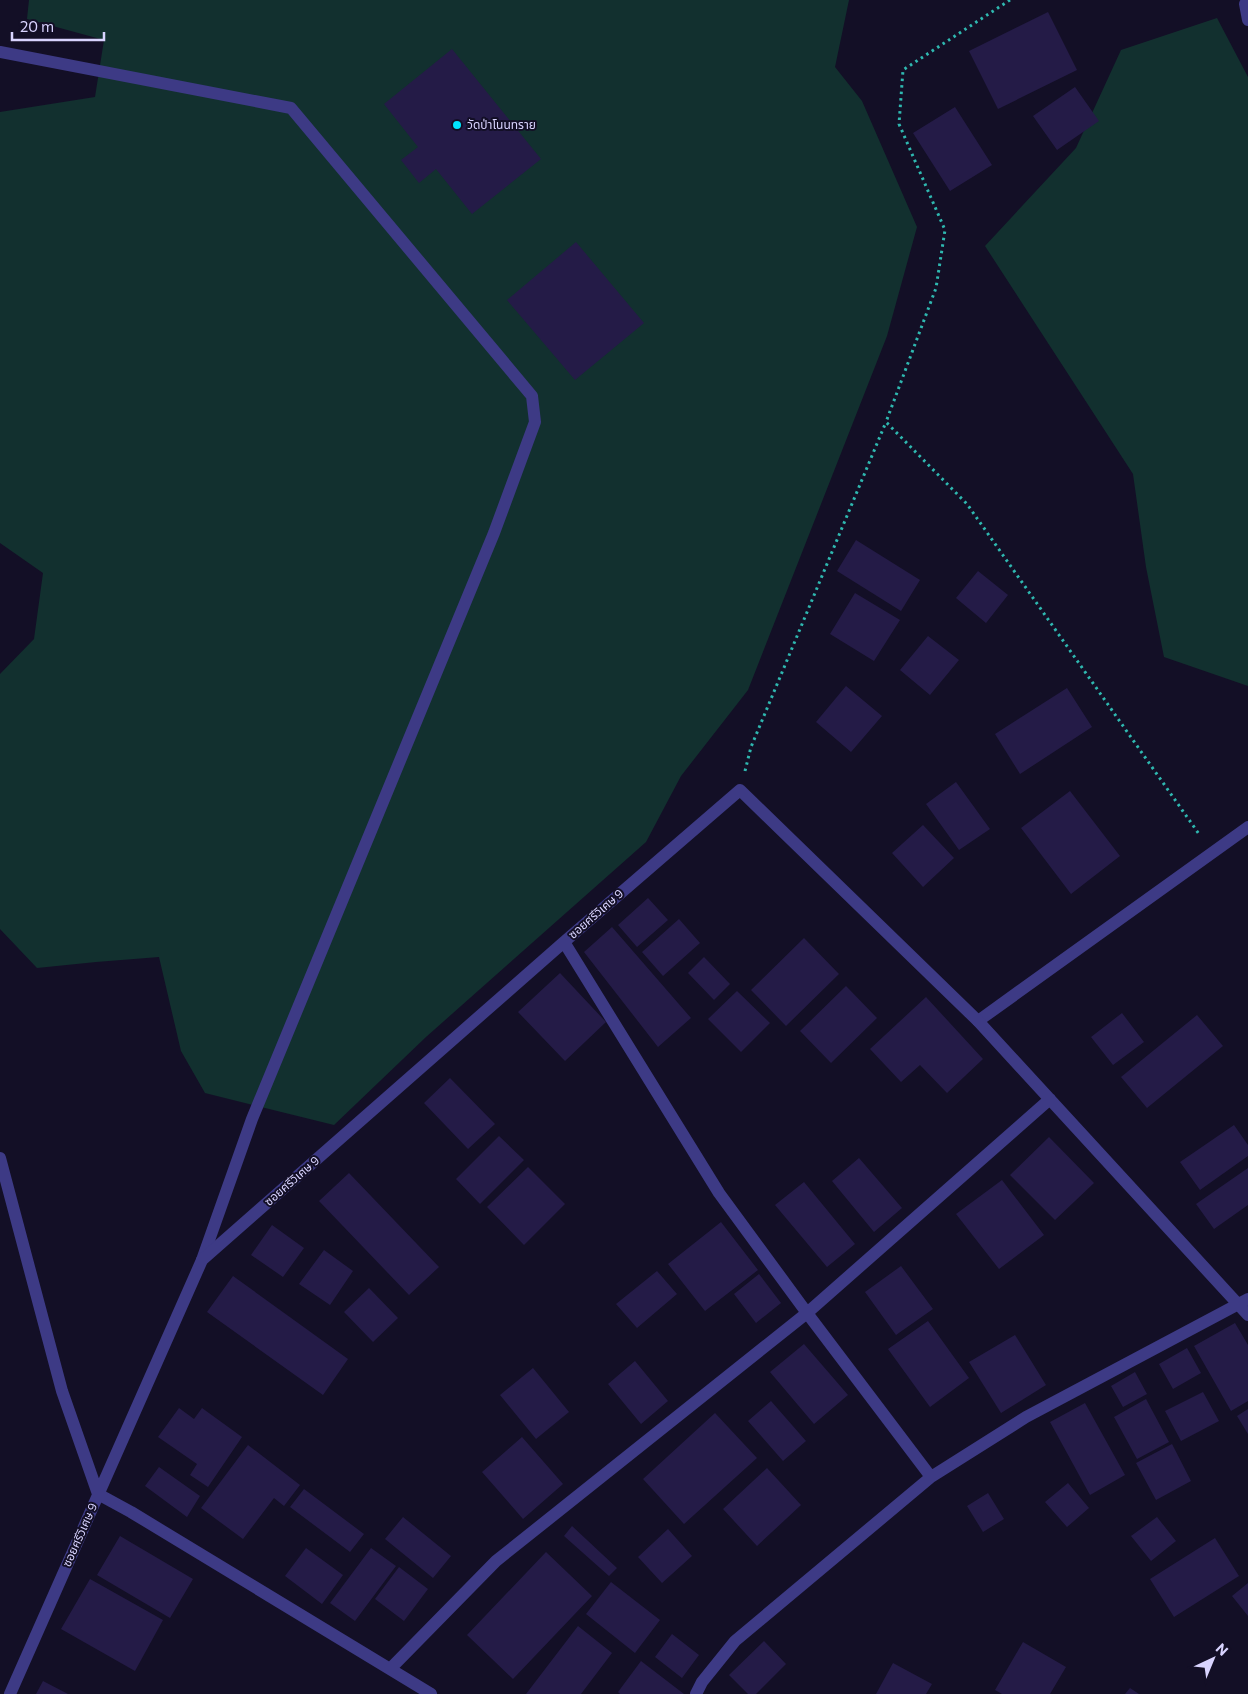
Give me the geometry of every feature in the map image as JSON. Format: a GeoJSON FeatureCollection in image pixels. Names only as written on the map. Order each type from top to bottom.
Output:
{"type":"FeatureCollection","features":[{"type":"Feature","properties":{"kind":"street"},"geometry":{"type":"LineString","coordinates":[[1245,1],[1248,20]]}},
{"type":"Feature","properties":{"kind":"street"},"geometry":{"type":"LineString","coordinates":[[0,52],[291,108],[532,396],[535,422],[494,533],[252,1119],[202,1260]]}},
{"type":"Feature","properties":{"kind":"street"},"geometry":{"type":"LineString","coordinates":[[740,790],[978,1020],[1050,1099],[1243,1301],[1248,1315]]}},
{"type":"Feature","properties":{"kind":"street","name":"ซอยศรีวิเศษ 9"},"geometry":{"type":"LineString","coordinates":[[10,1694],[202,1260],[740,790]]}},
{"type":"Feature","properties":{"kind":"street"},"geometry":{"type":"LineString","coordinates":[[978,1020],[1248,826]]}},
{"type":"Feature","properties":{"kind":"street"},"geometry":{"type":"LineString","coordinates":[[564,942],[719,1193],[806,1313],[931,1477]]}},
{"type":"Feature","properties":{"kind":"street"},"geometry":{"type":"LineString","coordinates":[[390,1669],[496,1561],[806,1313],[1050,1099]]}},
{"type":"Feature","properties":{"kind":"street"},"geometry":{"type":"LineString","coordinates":[[0,1158],[62,1391],[98,1494],[131,1512],[431,1694]]}},
{"type":"Feature","properties":{"kind":"street"},"geometry":{"type":"LineString","coordinates":[[696,1694],[702,1682],[735,1641],[931,1477],[1026,1417],[1243,1301]]}},
{"type":"Feature","properties":{"kind":"path"},"geometry":{"type":"LineString","coordinates":[[740,790],[751,747],[886,422],[936,288],[945,230],[899,124],[903,70],[1010,0]]}},
{"type":"Feature","properties":{"kind":"path"},"geometry":{"type":"LineString","coordinates":[[886,422],[967,504],[1212,853]]}},
{"type":"Feature","properties":{"kind":"green space"},"geometry":{"type":"Polygon","coordinates":[[[29,0],[849,0],[835,67],[862,101],[917,227],[887,336],[748,690],[681,776],[646,842],[426,1037],[334,1125],[205,1093],[181,1051],[159,957],[37,968],[0,929],[0,674],[34,639],[43,573],[0,543],[0,112],[95,97],[104,40],[27,19],[29,0]]]}},
{"type":"Feature","properties":{"kind":"green space"},"geometry":{"type":"Polygon","coordinates":[[[1217,18],[1248,77],[1248,686],[1164,657],[1146,567],[1133,474],[985,246],[1076,148],[1121,50],[1217,18]]]}},
{"type":"Feature","properties":{"kind":"building"},"geometry":{"type":"Polygon","coordinates":[[[1048,12],[1077,70],[998,109],[969,51],[1048,12]]]}},
{"type":"Feature","properties":{"kind":"building","name":"วัดป่าโนนทราย"},"geometry":{"type":"Polygon","coordinates":[[[452,49],[541,159],[472,214],[436,169],[419,183],[401,160],[418,147],[384,104],[452,49]]]}},
{"type":"Feature","properties":{"kind":"building"},"geometry":{"type":"Polygon","coordinates":[[[1075,87],[1099,121],[1057,150],[1033,116],[1075,87]]]}},
{"type":"Feature","properties":{"kind":"building"},"geometry":{"type":"Polygon","coordinates":[[[955,107],[992,165],[950,191],[913,133],[955,107]]]}},
{"type":"Feature","properties":{"kind":"building"},"geometry":{"type":"Polygon","coordinates":[[[576,242],[644,323],[575,380],[507,300],[576,242]]]}},
{"type":"Feature","properties":{"kind":"building"},"geometry":{"type":"Polygon","coordinates":[[[856,540],[920,580],[901,611],[837,571],[856,540]]]}},
{"type":"Feature","properties":{"kind":"building"},"geometry":{"type":"Polygon","coordinates":[[[978,571],[1008,595],[986,623],[956,598],[978,571]]]}},
{"type":"Feature","properties":{"kind":"building"},"geometry":{"type":"Polygon","coordinates":[[[855,593],[900,620],[874,661],[830,634],[855,593]]]}},
{"type":"Feature","properties":{"kind":"building"},"geometry":{"type":"Polygon","coordinates":[[[928,636],[959,660],[930,695],[900,670],[928,636]]]}},
{"type":"Feature","properties":{"kind":"building"},"geometry":{"type":"Polygon","coordinates":[[[846,686],[882,716],[851,752],[816,722],[846,686]]]}},
{"type":"Feature","properties":{"kind":"building"},"geometry":{"type":"Polygon","coordinates":[[[1067,688],[1092,727],[1020,774],[995,734],[1067,688]]]}},
{"type":"Feature","properties":{"kind":"building"},"geometry":{"type":"Polygon","coordinates":[[[956,782],[990,829],[959,850],[926,804],[956,782]]]}},
{"type":"Feature","properties":{"kind":"building"},"geometry":{"type":"Polygon","coordinates":[[[1070,791],[1120,856],[1071,894],[1021,828],[1070,791]]]}},
{"type":"Feature","properties":{"kind":"building"},"geometry":{"type":"Polygon","coordinates":[[[923,825],[954,858],[923,887],[892,853],[923,825]]]}},
{"type":"Feature","properties":{"kind":"building"},"geometry":{"type":"Polygon","coordinates":[[[648,898],[668,920],[637,947],[618,925],[648,898]]]}},
{"type":"Feature","properties":{"kind":"building"},"geometry":{"type":"Polygon","coordinates":[[[679,919],[700,943],[663,976],[642,952],[679,919]]]}},
{"type":"Feature","properties":{"kind":"building"},"geometry":{"type":"Polygon","coordinates":[[[612,927],[691,1018],[658,1047],[584,952],[612,927]]]}},
{"type":"Feature","properties":{"kind":"building"},"geometry":{"type":"Polygon","coordinates":[[[804,938],[839,974],[786,1026],[751,990],[804,938]]]}},
{"type":"Feature","properties":{"kind":"building"},"geometry":{"type":"Polygon","coordinates":[[[704,957],[730,984],[714,1000],[688,973],[704,957]]]}},
{"type":"Feature","properties":{"kind":"building"},"geometry":{"type":"Polygon","coordinates":[[[560,973],[606,1022],[565,1061],[518,1012],[560,973]]]}},
{"type":"Feature","properties":{"kind":"building"},"geometry":{"type":"Polygon","coordinates":[[[846,986],[877,1018],[831,1063],[800,1031],[846,986]]]}},
{"type":"Feature","properties":{"kind":"building"},"geometry":{"type":"Polygon","coordinates":[[[737,991],[770,1023],[741,1052],[708,1019],[737,991]]]}},
{"type":"Feature","properties":{"kind":"building"},"geometry":{"type":"Polygon","coordinates":[[[926,997],[983,1059],[947,1093],[920,1065],[901,1082],[870,1049],[926,997]]]}},
{"type":"Feature","properties":{"kind":"building"},"geometry":{"type":"Polygon","coordinates":[[[1122,1013],[1144,1042],[1113,1065],[1091,1037],[1122,1013]]]}},
{"type":"Feature","properties":{"kind":"building"},"geometry":{"type":"Polygon","coordinates":[[[1197,1015],[1223,1046],[1147,1108],[1121,1077],[1197,1015]]]}},
{"type":"Feature","properties":{"kind":"building"},"geometry":{"type":"Polygon","coordinates":[[[450,1078],[495,1124],[468,1149],[424,1103],[450,1078]]]}},
{"type":"Feature","properties":{"kind":"building"},"geometry":{"type":"Polygon","coordinates":[[[1234,1125],[1248,1145],[1248,1156],[1200,1190],[1180,1162],[1234,1125]]]}},
{"type":"Feature","properties":{"kind":"building"},"geometry":{"type":"Polygon","coordinates":[[[499,1136],[524,1160],[480,1204],[456,1179],[499,1136]]]}},
{"type":"Feature","properties":{"kind":"building"},"geometry":{"type":"Polygon","coordinates":[[[1049,1137],[1094,1183],[1055,1220],[1010,1175],[1049,1137]]]}},
{"type":"Feature","properties":{"kind":"building"},"geometry":{"type":"Polygon","coordinates":[[[859,1158],[902,1208],[874,1232],[832,1181],[859,1158]]]}},
{"type":"Feature","properties":{"kind":"building"},"geometry":{"type":"Polygon","coordinates":[[[528,1167],[565,1204],[524,1245],[487,1207],[528,1167]]]}},
{"type":"Feature","properties":{"kind":"building"},"geometry":{"type":"Polygon","coordinates":[[[1248,1168],[1248,1205],[1214,1229],[1196,1204],[1248,1168]]]}},
{"type":"Feature","properties":{"kind":"building"},"geometry":{"type":"Polygon","coordinates":[[[349,1173],[439,1267],[409,1295],[319,1201],[349,1173]]]}},
{"type":"Feature","properties":{"kind":"building"},"geometry":{"type":"Polygon","coordinates":[[[1002,1180],[1044,1235],[999,1269],[956,1214],[1002,1180]]]}},
{"type":"Feature","properties":{"kind":"building"},"geometry":{"type":"Polygon","coordinates":[[[804,1182],[855,1244],[827,1267],[775,1205],[804,1182]]]}},
{"type":"Feature","properties":{"kind":"building"},"geometry":{"type":"Polygon","coordinates":[[[721,1222],[758,1270],[705,1311],[668,1264],[721,1222]]]}},
{"type":"Feature","properties":{"kind":"building"},"geometry":{"type":"Polygon","coordinates":[[[272,1225],[304,1248],[283,1277],[251,1255],[272,1225]]]}},
{"type":"Feature","properties":{"kind":"building"},"geometry":{"type":"Polygon","coordinates":[[[324,1250],[353,1271],[330,1305],[299,1284],[324,1250]]]}},
{"type":"Feature","properties":{"kind":"building"},"geometry":{"type":"Polygon","coordinates":[[[901,1266],[933,1309],[896,1335],[865,1292],[901,1266]]]}},
{"type":"Feature","properties":{"kind":"building"},"geometry":{"type":"Polygon","coordinates":[[[657,1271],[677,1294],[637,1328],[616,1304],[657,1271]]]}},
{"type":"Feature","properties":{"kind":"building"},"geometry":{"type":"Polygon","coordinates":[[[759,1274],[781,1303],[756,1323],[734,1294],[759,1274]]]}},
{"type":"Feature","properties":{"kind":"building"},"geometry":{"type":"Polygon","coordinates":[[[233,1276],[348,1359],[323,1395],[207,1312],[233,1276]]]}},
{"type":"Feature","properties":{"kind":"building"},"geometry":{"type":"Polygon","coordinates":[[[369,1288],[398,1318],[373,1342],[344,1312],[369,1288]]]}},
{"type":"Feature","properties":{"kind":"building"},"geometry":{"type":"Polygon","coordinates":[[[928,1321],[969,1378],[930,1407],[888,1349],[928,1321]]]}},
{"type":"Feature","properties":{"kind":"building"},"geometry":{"type":"Polygon","coordinates":[[[1235,1323],[1248,1345],[1248,1401],[1231,1411],[1194,1346],[1235,1323]]]}},
{"type":"Feature","properties":{"kind":"building"},"geometry":{"type":"Polygon","coordinates":[[[1015,1335],[1046,1385],[1001,1413],[969,1362],[1015,1335]]]}},
{"type":"Feature","properties":{"kind":"building"},"geometry":{"type":"Polygon","coordinates":[[[804,1344],[848,1395],[814,1424],[770,1372],[804,1344]]]}},
{"type":"Feature","properties":{"kind":"building"},"geometry":{"type":"Polygon","coordinates":[[[1187,1348],[1201,1373],[1173,1389],[1159,1364],[1187,1348]]]}},
{"type":"Feature","properties":{"kind":"building"},"geometry":{"type":"Polygon","coordinates":[[[635,1361],[668,1401],[641,1424],[608,1384],[635,1361]]]}},
{"type":"Feature","properties":{"kind":"building"},"geometry":{"type":"Polygon","coordinates":[[[533,1368],[569,1412],[536,1439],[500,1395],[533,1368]]]}},
{"type":"Feature","properties":{"kind":"building"},"geometry":{"type":"Polygon","coordinates":[[[1135,1372],[1147,1394],[1123,1407],[1111,1386],[1135,1372]]]}},
{"type":"Feature","properties":{"kind":"building"},"geometry":{"type":"Polygon","coordinates":[[[1203,1392],[1219,1421],[1181,1441],[1165,1411],[1203,1392]]]}},
{"type":"Feature","properties":{"kind":"building"},"geometry":{"type":"Polygon","coordinates":[[[1146,1399],[1169,1442],[1137,1459],[1114,1417],[1146,1399]]]}},
{"type":"Feature","properties":{"kind":"building"},"geometry":{"type":"Polygon","coordinates":[[[771,1401],[806,1441],[783,1461],[748,1421],[771,1401]]]}},
{"type":"Feature","properties":{"kind":"building"},"geometry":{"type":"Polygon","coordinates":[[[1085,1403],[1125,1475],[1090,1495],[1050,1422],[1085,1403]]]}},
{"type":"Feature","properties":{"kind":"building"},"geometry":{"type":"Polygon","coordinates":[[[179,1408],[194,1419],[202,1408],[242,1437],[208,1487],[190,1475],[197,1464],[158,1437],[179,1408]]]}},
{"type":"Feature","properties":{"kind":"building"},"geometry":{"type":"Polygon","coordinates":[[[1248,1409],[1248,1434],[1237,1416],[1248,1409]]]}},
{"type":"Feature","properties":{"kind":"building"},"geometry":{"type":"Polygon","coordinates":[[[715,1413],[757,1458],[684,1524],[643,1479],[715,1413]]]}},
{"type":"Feature","properties":{"kind":"building"},"geometry":{"type":"Polygon","coordinates":[[[522,1437],[563,1484],[523,1519],[482,1472],[522,1437]]]}},
{"type":"Feature","properties":{"kind":"building"},"geometry":{"type":"Polygon","coordinates":[[[1172,1444],[1191,1481],[1156,1500],[1136,1463],[1172,1444]]]}},
{"type":"Feature","properties":{"kind":"building"},"geometry":{"type":"Polygon","coordinates":[[[248,1445],[300,1485],[284,1506],[274,1498],[243,1539],[201,1508],[248,1445]]]}},
{"type":"Feature","properties":{"kind":"building"},"geometry":{"type":"Polygon","coordinates":[[[159,1467],[200,1496],[187,1517],[145,1486],[159,1467]]]}},
{"type":"Feature","properties":{"kind":"building"},"geometry":{"type":"Polygon","coordinates":[[[767,1468],[801,1505],[757,1546],[723,1509],[767,1468]]]}},
{"type":"Feature","properties":{"kind":"building"},"geometry":{"type":"Polygon","coordinates":[[[1068,1483],[1089,1508],[1067,1527],[1045,1502],[1068,1483]]]}},
{"type":"Feature","properties":{"kind":"building"},"geometry":{"type":"Polygon","coordinates":[[[304,1489],[364,1534],[350,1552],[290,1507],[304,1489]]]}},
{"type":"Feature","properties":{"kind":"building"},"geometry":{"type":"Polygon","coordinates":[[[988,1493],[1004,1519],[983,1532],[967,1506],[988,1493]]]}},
{"type":"Feature","properties":{"kind":"building"},"geometry":{"type":"Polygon","coordinates":[[[403,1517],[451,1556],[433,1578],[385,1539],[403,1517]]]}},
{"type":"Feature","properties":{"kind":"building"},"geometry":{"type":"Polygon","coordinates":[[[1157,1517],[1176,1541],[1151,1561],[1131,1536],[1157,1517]]]}},
{"type":"Feature","properties":{"kind":"building"},"geometry":{"type":"Polygon","coordinates":[[[572,1526],[617,1568],[609,1576],[564,1536],[572,1526]]]}},
{"type":"Feature","properties":{"kind":"building"},"geometry":{"type":"Polygon","coordinates":[[[668,1529],[692,1556],[662,1583],[638,1557],[668,1529]]]}},
{"type":"Feature","properties":{"kind":"building"},"geometry":{"type":"Polygon","coordinates":[[[120,1536],[193,1579],[170,1618],[97,1575],[120,1536]]]}},
{"type":"Feature","properties":{"kind":"building"},"geometry":{"type":"Polygon","coordinates":[[[1215,1538],[1239,1576],[1174,1617],[1150,1579],[1215,1538]]]}},
{"type":"Feature","properties":{"kind":"building"},"geometry":{"type":"Polygon","coordinates":[[[306,1548],[343,1575],[322,1604],[285,1576],[306,1548]]]}},
{"type":"Feature","properties":{"kind":"building"},"geometry":{"type":"Polygon","coordinates":[[[371,1548],[396,1566],[355,1621],[330,1603],[371,1548]]]}},
{"type":"Feature","properties":{"kind":"building"},"geometry":{"type":"Polygon","coordinates":[[[546,1552],[592,1596],[513,1679],[467,1635],[546,1552]]]}},
{"type":"Feature","properties":{"kind":"building"},"geometry":{"type":"Polygon","coordinates":[[[399,1567],[428,1589],[404,1621],[375,1599],[399,1567]]]}},
{"type":"Feature","properties":{"kind":"building"},"geometry":{"type":"Polygon","coordinates":[[[90,1579],[163,1620],[135,1671],[61,1629],[90,1579]]]}},
{"type":"Feature","properties":{"kind":"building"},"geometry":{"type":"Polygon","coordinates":[[[611,1582],[660,1620],[635,1653],[586,1614],[611,1582]]]}},
{"type":"Feature","properties":{"kind":"building"},"geometry":{"type":"Polygon","coordinates":[[[1248,1583],[1248,1616],[1232,1596],[1248,1583]]]}},
{"type":"Feature","properties":{"kind":"building"},"geometry":{"type":"Polygon","coordinates":[[[578,1626],[612,1653],[581,1694],[526,1694],[578,1626]]]}},
{"type":"Feature","properties":{"kind":"building"},"geometry":{"type":"Polygon","coordinates":[[[672,1634],[699,1655],[682,1678],[655,1657],[672,1634]]]}},
{"type":"Feature","properties":{"kind":"building"},"geometry":{"type":"Polygon","coordinates":[[[764,1641],[786,1664],[756,1694],[748,1694],[729,1675],[764,1641]]]}},
{"type":"Feature","properties":{"kind":"building"},"geometry":{"type":"Polygon","coordinates":[[[1023,1642],[1066,1667],[1050,1694],[1002,1694],[995,1690],[1023,1642]]]}},
{"type":"Feature","properties":{"kind":"building"},"geometry":{"type":"Polygon","coordinates":[[[641,1661],[684,1694],[620,1694],[618,1692],[641,1661]]]}},
{"type":"Feature","properties":{"kind":"building"},"geometry":{"type":"Polygon","coordinates":[[[893,1663],[932,1684],[926,1694],[876,1694],[893,1663]]]}},
{"type":"Feature","properties":{"kind":"building"},"geometry":{"type":"Polygon","coordinates":[[[43,1681],[68,1694],[36,1694],[43,1681]]]}},
{"type":"Feature","properties":{"kind":"building"},"geometry":{"type":"Polygon","coordinates":[[[1130,1688],[1139,1694],[1125,1694],[1130,1688]]]}},
{"type":"Feature","properties":{"kind":"place","name":"วัดป่าโนนทราย"},"geometry":{"type":"Point","coordinates":[457,125]}}]}
